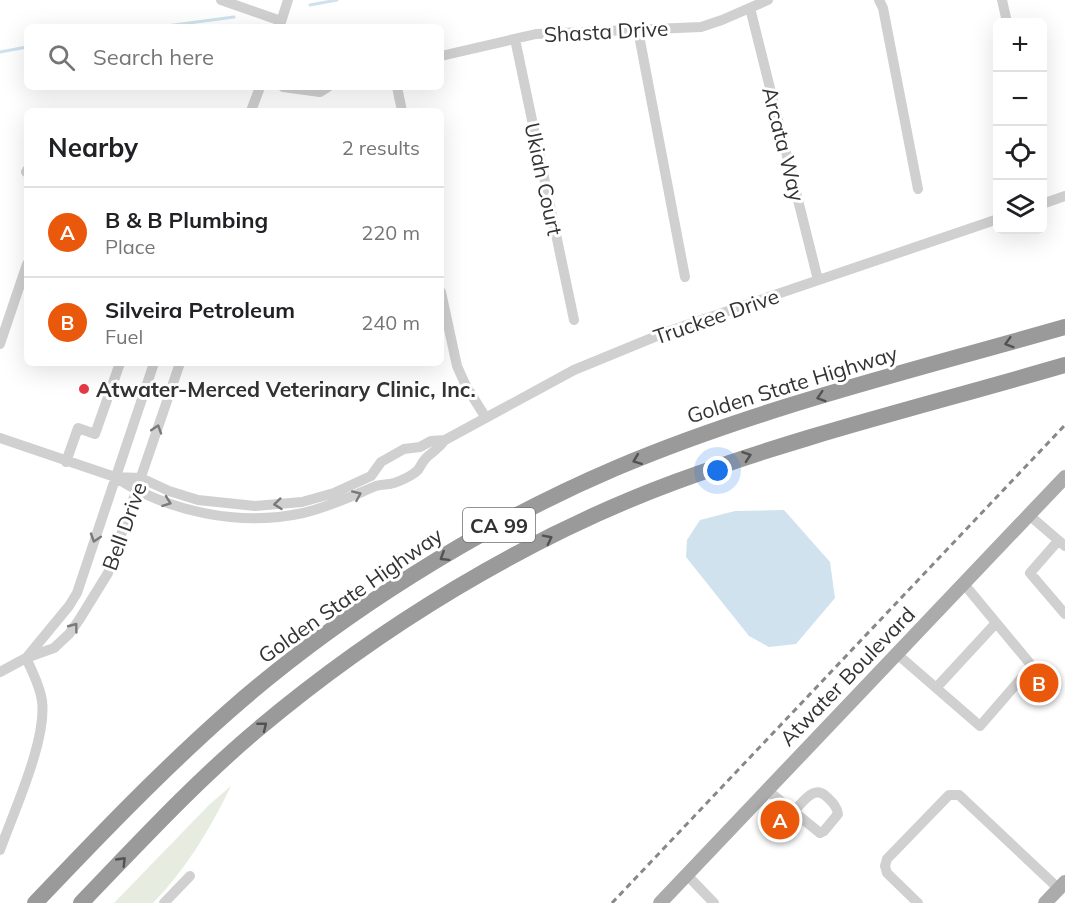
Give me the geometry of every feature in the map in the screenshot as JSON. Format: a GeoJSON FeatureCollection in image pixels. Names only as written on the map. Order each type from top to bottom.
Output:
{"type":"FeatureCollection","features":[{"type":"Feature","properties":{"kind":"highway","name":"Golden State Highway"},"geometry":{"type":"LineString","coordinates":[[35,903],[168,766],[230,710],[303,651],[389,591],[461,546],[520,514],[615,468],[720,428],[825,395],[1065,327]]}},
{"type":"Feature","properties":{"kind":"highway","name":"CA 99"},"geometry":{"type":"LineString","coordinates":[[81,903],[196,785],[265,724],[363,649],[444,596],[501,563],[612,508],[674,482],[777,446],[1063,366]]}},
{"type":"Feature","properties":{"kind":"main road","name":"Atwater Boulevard"},"geometry":{"type":"LineString","coordinates":[[660,903],[1065,477]]}},
{"type":"Feature","properties":{"kind":"main road"},"geometry":{"type":"LineString","coordinates":[[1045,903],[1062,886]]}},
{"type":"Feature","properties":{"kind":"street"},"geometry":{"type":"LineString","coordinates":[[221,0],[280,24],[288,0]]}},
{"type":"Feature","properties":{"kind":"street","name":"Shasta Drive"},"geometry":{"type":"LineString","coordinates":[[444,55],[536,34],[701,27],[768,0]]}},
{"type":"Feature","properties":{"kind":"street"},"geometry":{"type":"LineString","coordinates":[[879,0],[883,8],[918,189]]}},
{"type":"Feature","properties":{"kind":"street"},"geometry":{"type":"LineString","coordinates":[[1002,0],[1007,18]]}},
{"type":"Feature","properties":{"kind":"street","name":"Arcata Way"},"geometry":{"type":"LineString","coordinates":[[750,8],[818,280]]}},
{"type":"Feature","properties":{"kind":"street"},"geometry":{"type":"LineString","coordinates":[[638,30],[686,277]]}},
{"type":"Feature","properties":{"kind":"street","name":"Ukiah Court"},"geometry":{"type":"LineString","coordinates":[[515,39],[574,320]]}},
{"type":"Feature","properties":{"kind":"street"},"geometry":{"type":"LineString","coordinates":[[252,108],[259,90]]}},
{"type":"Feature","properties":{"kind":"street"},"geometry":{"type":"LineString","coordinates":[[305,90],[320,92],[323,90]]}},
{"type":"Feature","properties":{"kind":"street"},"geometry":{"type":"LineString","coordinates":[[398,90],[401,108]]}},
{"type":"Feature","properties":{"kind":"street"},"geometry":{"type":"LineString","coordinates":[[1047,202],[1065,196]]}},
{"type":"Feature","properties":{"kind":"street","name":"Truckee Drive"},"geometry":{"type":"LineString","coordinates":[[115,477],[136,491],[199,512],[236,517],[277,517],[319,503],[371,476],[381,462],[404,449],[420,447],[430,441],[445,440],[574,370],[669,331],[993,221]]}},
{"type":"Feature","properties":{"kind":"street"},"geometry":{"type":"LineString","coordinates":[[0,344],[24,273]]}},
{"type":"Feature","properties":{"kind":"street"},"geometry":{"type":"LineString","coordinates":[[444,306],[457,366],[466,386],[486,418]]}},
{"type":"Feature","properties":{"kind":"street"},"geometry":{"type":"LineString","coordinates":[[66,462],[78,428],[95,434],[119,366]]}},
{"type":"Feature","properties":{"kind":"street","name":"Bell Drive"},"geometry":{"type":"LineString","coordinates":[[26,658],[77,593],[149,366]]}},
{"type":"Feature","properties":{"kind":"street","name":"Bell Drive"},"geometry":{"type":"LineString","coordinates":[[0,672],[26,658],[54,648],[69,634],[89,606],[108,573],[179,366]]}},
{"type":"Feature","properties":{"kind":"street"},"geometry":{"type":"LineString","coordinates":[[0,438],[115,477]]}},
{"type":"Feature","properties":{"kind":"street","name":"Truckee Drive"},"geometry":{"type":"LineString","coordinates":[[115,477],[141,478],[198,500],[238,505],[339,502],[379,484],[393,484],[417,471],[426,458],[436,452],[445,440]]}},
{"type":"Feature","properties":{"kind":"street"},"geometry":{"type":"LineString","coordinates":[[404,449],[417,456],[419,463],[417,471]]}},
{"type":"Feature","properties":{"kind":"street"},"geometry":{"type":"LineString","coordinates":[[381,462],[382,477],[393,484]]}},
{"type":"Feature","properties":{"kind":"street"},"geometry":{"type":"LineString","coordinates":[[236,517],[238,505]]}},
{"type":"Feature","properties":{"kind":"street"},"geometry":{"type":"LineString","coordinates":[[1029,515],[1062,543],[1030,573],[1065,614]]}},
{"type":"Feature","properties":{"kind":"street"},"geometry":{"type":"LineString","coordinates":[[897,654],[980,726],[1032,666],[964,584]]}},
{"type":"Feature","properties":{"kind":"street"},"geometry":{"type":"LineString","coordinates":[[936,688],[996,623]]}},
{"type":"Feature","properties":{"kind":"street"},"geometry":{"type":"LineString","coordinates":[[0,850],[36,752],[43,718],[42,699],[26,658]]}},
{"type":"Feature","properties":{"kind":"street"},"geometry":{"type":"LineString","coordinates":[[767,790],[794,811]]}},
{"type":"Feature","properties":{"kind":"street"},"geometry":{"type":"LineString","coordinates":[[918,903],[887,873],[885,866],[887,859],[949,795],[954,794],[959,795],[1062,886]]}},
{"type":"Feature","properties":{"kind":"street"},"geometry":{"type":"LineString","coordinates":[[687,874],[714,903]]}},
{"type":"Feature","properties":{"kind":"street"},"geometry":{"type":"LineString","coordinates":[[164,903],[190,876]]}},
{"type":"Feature","properties":{"kind":"shaded area"},"geometry":{"type":"Polygon","coordinates":[[[231,786],[196,848],[153,903],[114,903],[209,805],[231,786]]]}},
{"type":"Feature","properties":{"kind":"water"},"geometry":{"type":"Polygon","coordinates":[[[784,510],[830,562],[835,598],[796,644],[769,647],[749,636],[686,557],[687,540],[700,520],[735,511],[784,510]]]}},
{"type":"Feature","properties":{"kind":"waterway"},"geometry":{"type":"LineString","coordinates":[[310,5],[337,0]]}},
{"type":"Feature","properties":{"kind":"waterway"},"geometry":{"type":"LineString","coordinates":[[182,24],[234,17]]}},
{"type":"Feature","properties":{"kind":"waterway"},"geometry":{"type":"LineString","coordinates":[[0,52],[24,48]]}},
{"type":"Feature","properties":{"kind":"railway"},"geometry":{"type":"LineString","coordinates":[[612,903],[1065,425]]}},
{"type":"Feature","properties":{"kind":"place","name":"Atwater-Merced Veterinary Clinic, Inc."},"geometry":{"type":"Point","coordinates":[84,389]}},
{"type":"Feature","properties":{"kind":"place","name":"Silveira Petroleum"},"geometry":{"type":"Point","coordinates":[1039,683]}},
{"type":"Feature","properties":{"kind":"place","name":"B & B Plumbing"},"geometry":{"type":"Point","coordinates":[780,820]}}]}
